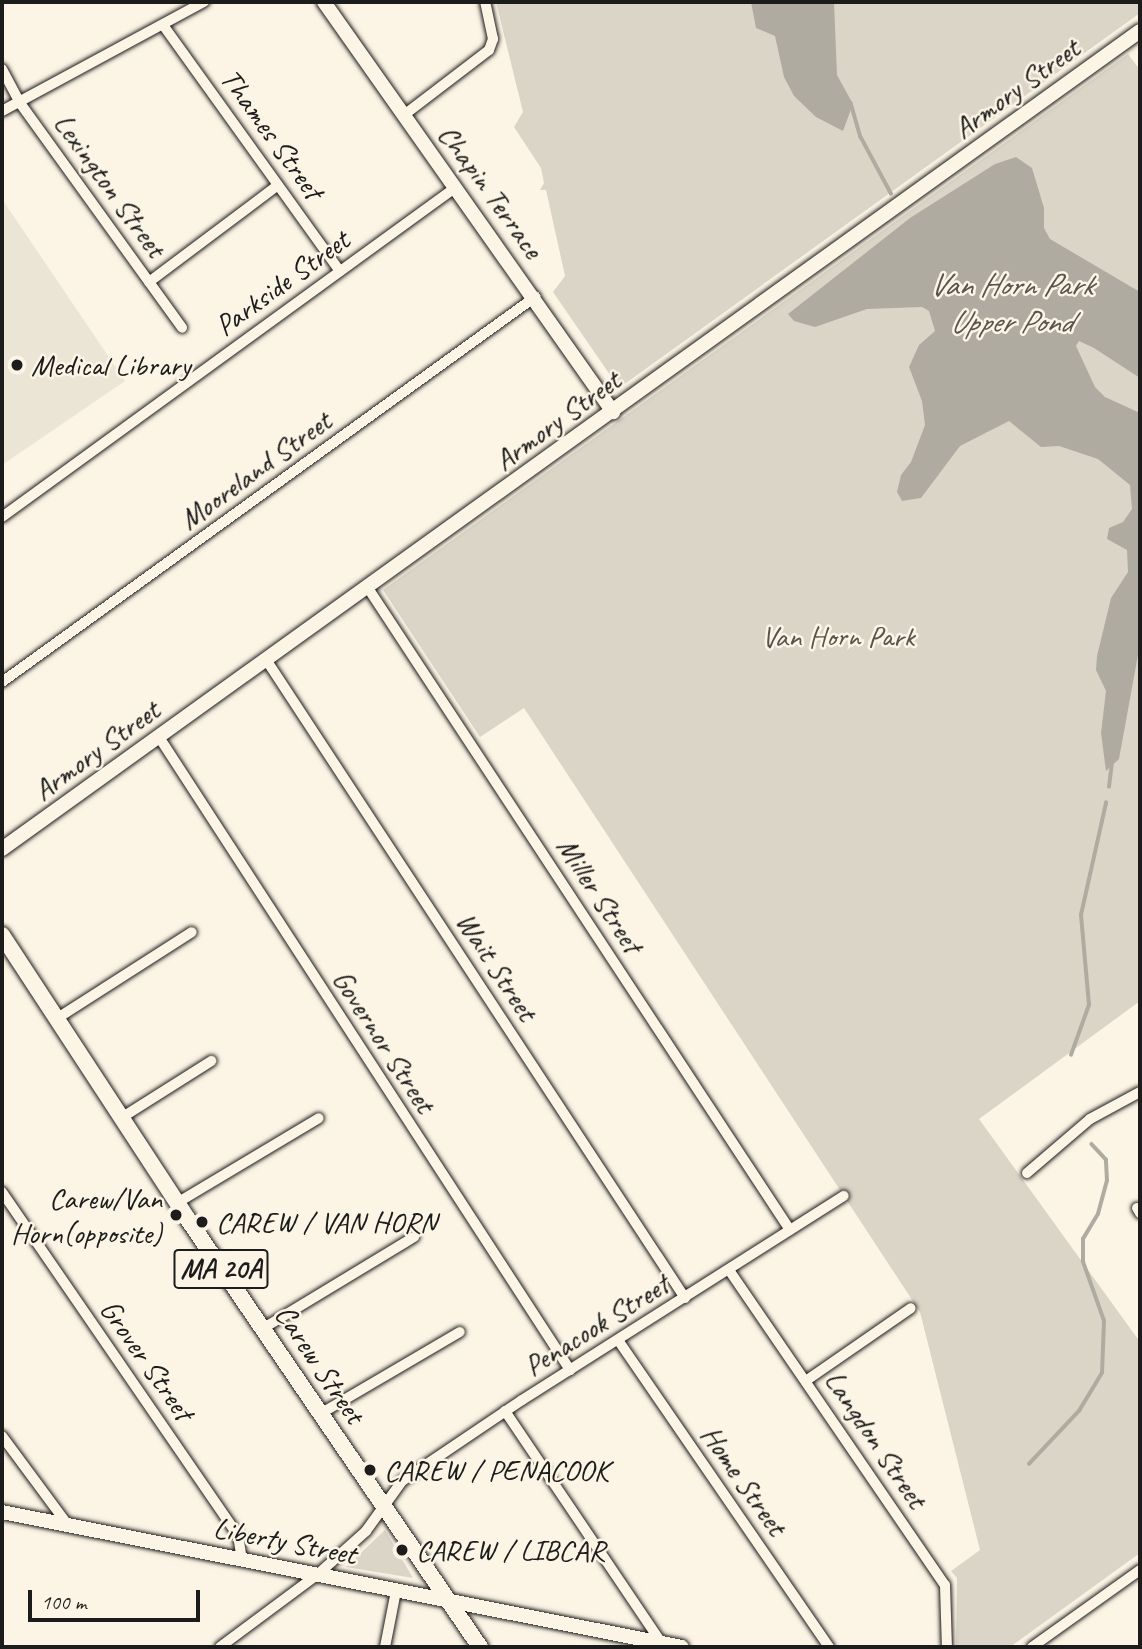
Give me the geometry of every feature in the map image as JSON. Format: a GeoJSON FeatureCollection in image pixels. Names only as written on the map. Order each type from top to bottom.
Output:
{"type":"FeatureCollection","features":[{"type":"Feature","properties":{"kind":"main road","name":"Chapin Terrace"},"geometry":{"type":"LineString","coordinates":[[324,2],[535,297],[613,412]]}},
{"type":"Feature","properties":{"kind":"main road","name":"Armory Street"},"geometry":{"type":"LineString","coordinates":[[2,849],[1140,31]]}},
{"type":"Feature","properties":{"kind":"main road","name":"Carew Street"},"geometry":{"type":"LineString","coordinates":[[2,935],[177,1203],[446,1601],[480,1647]]}},
{"type":"Feature","properties":{"kind":"main road","name":"Liberty Street"},"geometry":{"type":"LineString","coordinates":[[2,1512],[682,1647]]}},
{"type":"Feature","properties":{"kind":"street"},"geometry":{"type":"LineString","coordinates":[[2,111],[204,2]]}},
{"type":"Feature","properties":{"kind":"street"},"geometry":{"type":"LineString","coordinates":[[404,115],[489,50],[493,39],[485,2]]}},
{"type":"Feature","properties":{"kind":"street","name":"Thames Street"},"geometry":{"type":"LineString","coordinates":[[163,25],[340,271]]}},
{"type":"Feature","properties":{"kind":"street","name":"Lexington Street"},"geometry":{"type":"LineString","coordinates":[[2,69],[20,103],[183,328]]}},
{"type":"Feature","properties":{"kind":"street"},"geometry":{"type":"LineString","coordinates":[[149,282],[278,185]]}},
{"type":"Feature","properties":{"kind":"street","name":"Parkside Street"},"geometry":{"type":"LineString","coordinates":[[2,517],[456,187]]}},
{"type":"Feature","properties":{"kind":"street","name":"Mooreland Street"},"geometry":{"type":"LineString","coordinates":[[2,682],[535,297]]}},
{"type":"Feature","properties":{"kind":"street","name":"Miller Street"},"geometry":{"type":"LineString","coordinates":[[368,588],[790,1230]]}},
{"type":"Feature","properties":{"kind":"street","name":"Wait Street"},"geometry":{"type":"LineString","coordinates":[[267,661],[685,1298]]}},
{"type":"Feature","properties":{"kind":"street","name":"Governor Street"},"geometry":{"type":"LineString","coordinates":[[159,737],[569,1370]]}},
{"type":"Feature","properties":{"kind":"street"},"geometry":{"type":"LineString","coordinates":[[56,1019],[192,932]]}},
{"type":"Feature","properties":{"kind":"street"},"geometry":{"type":"LineString","coordinates":[[121,1118],[211,1061]]}},
{"type":"Feature","properties":{"kind":"street"},"geometry":{"type":"LineString","coordinates":[[1027,1173],[1090,1119],[1140,1091]]}},
{"type":"Feature","properties":{"kind":"street"},"geometry":{"type":"LineString","coordinates":[[177,1203],[318,1118]]}},
{"type":"Feature","properties":{"kind":"street","name":"Grover Street"},"geometry":{"type":"LineString","coordinates":[[2,1192],[239,1535],[242,1560]]}},
{"type":"Feature","properties":{"kind":"street","name":"Penacook Street"},"geometry":{"type":"LineString","coordinates":[[220,1647],[317,1575],[366,1531],[402,1481],[505,1411],[844,1196]]}},
{"type":"Feature","properties":{"kind":"street"},"geometry":{"type":"LineString","coordinates":[[262,1329],[414,1237]]}},
{"type":"Feature","properties":{"kind":"street","name":"Langdon Street"},"geometry":{"type":"LineString","coordinates":[[729,1270],[807,1380],[945,1585],[947,1647]]}},
{"type":"Feature","properties":{"kind":"street"},"geometry":{"type":"LineString","coordinates":[[807,1380],[911,1308]]}},
{"type":"Feature","properties":{"kind":"street"},"geometry":{"type":"LineString","coordinates":[[320,1414],[460,1332]]}},
{"type":"Feature","properties":{"kind":"street","name":"Home Street"},"geometry":{"type":"LineString","coordinates":[[618,1340],[830,1647]]}},
{"type":"Feature","properties":{"kind":"street"},"geometry":{"type":"LineString","coordinates":[[505,1411],[664,1645]]}},
{"type":"Feature","properties":{"kind":"street"},"geometry":{"type":"LineString","coordinates":[[2,1436],[67,1524]]}},
{"type":"Feature","properties":{"kind":"street"},"geometry":{"type":"LineString","coordinates":[[1032,1647],[1140,1570]]}},
{"type":"Feature","properties":{"kind":"street"},"geometry":{"type":"LineString","coordinates":[[385,1647],[396,1591]]}},
{"type":"Feature","properties":{"kind":"shaded area"},"geometry":{"type":"Polygon","coordinates":[[[2,199],[125,381],[2,465],[2,199]]]}},
{"type":"Feature","properties":{"kind":"green space"},"geometry":{"type":"Polygon","coordinates":[[[496,2],[1140,2],[1140,13],[619,388],[553,292],[565,276],[546,190],[540,190],[544,183],[541,168],[514,127],[523,112],[496,2]]]}},
{"type":"Feature","properties":{"kind":"green space","name":"Van Horn Park"},"geometry":{"type":"Polygon","coordinates":[[[1128,54],[1140,70],[1140,1001],[979,1119],[1140,1342],[1140,1553],[1010,1647],[956,1647],[957,1578],[951,1571],[980,1550],[920,1312],[524,708],[480,737],[383,590],[1128,54]]]}},
{"type":"Feature","properties":{"kind":"green space"},"geometry":{"type":"Polygon","coordinates":[[[385,1530],[413,1578],[346,1567],[385,1530]]]}},
{"type":"Feature","properties":{"kind":"water"},"geometry":{"type":"Polygon","coordinates":[[[751,2],[834,2],[837,75],[853,104],[843,131],[816,117],[794,96],[784,77],[775,36],[756,28],[751,2]]]}},
{"type":"Feature","properties":{"kind":"water","name":"Van Horn Park Upper Pond"},"geometry":{"type":"Polygon","coordinates":[[[1016,157],[1032,168],[1044,208],[1044,228],[1050,239],[1140,292],[1140,378],[1094,348],[1079,341],[1076,346],[1095,387],[1105,397],[1140,413],[1140,644],[1119,759],[1106,771],[1101,733],[1106,691],[1096,670],[1097,656],[1111,598],[1128,572],[1127,550],[1107,539],[1109,528],[1123,522],[1132,509],[1130,485],[1098,459],[1059,446],[1041,447],[1009,421],[960,446],[921,498],[902,501],[897,492],[901,475],[911,462],[925,425],[922,401],[909,367],[919,345],[935,331],[929,311],[922,307],[867,309],[815,327],[794,321],[788,314],[910,218],[995,164],[1016,157]]]}},
{"type":"Feature","properties":{"kind":"waterway"},"geometry":{"type":"LineString","coordinates":[[851,103],[861,137],[891,193]]}},
{"type":"Feature","properties":{"kind":"waterway"},"geometry":{"type":"LineString","coordinates":[[1109,787],[1112,764]]}},
{"type":"Feature","properties":{"kind":"waterway"},"geometry":{"type":"LineString","coordinates":[[1071,1055],[1089,1005],[1081,915],[1106,803]]}},
{"type":"Feature","properties":{"kind":"waterway"},"geometry":{"type":"LineString","coordinates":[[1029,1464],[1079,1411],[1102,1373],[1104,1321],[1083,1262],[1083,1239],[1098,1214],[1107,1181],[1106,1160],[1092,1145]]}},
{"type":"Feature","properties":{"kind":"place","name":"Medical Library"},"geometry":{"type":"Point","coordinates":[17,365]}},
{"type":"Feature","properties":{"kind":"place","name":"Carew/Van Horn(opposite)"},"geometry":{"type":"Point","coordinates":[176,1215]}},
{"type":"Feature","properties":{"kind":"place","name":"CAREW / VAN HORN"},"geometry":{"type":"Point","coordinates":[202,1222]}},
{"type":"Feature","properties":{"kind":"place","name":"CAREW / PENACOOK"},"geometry":{"type":"Point","coordinates":[370,1470]}},
{"type":"Feature","properties":{"kind":"place","name":"CAREW / LIBCAR"},"geometry":{"type":"Point","coordinates":[402,1550]}}]}
